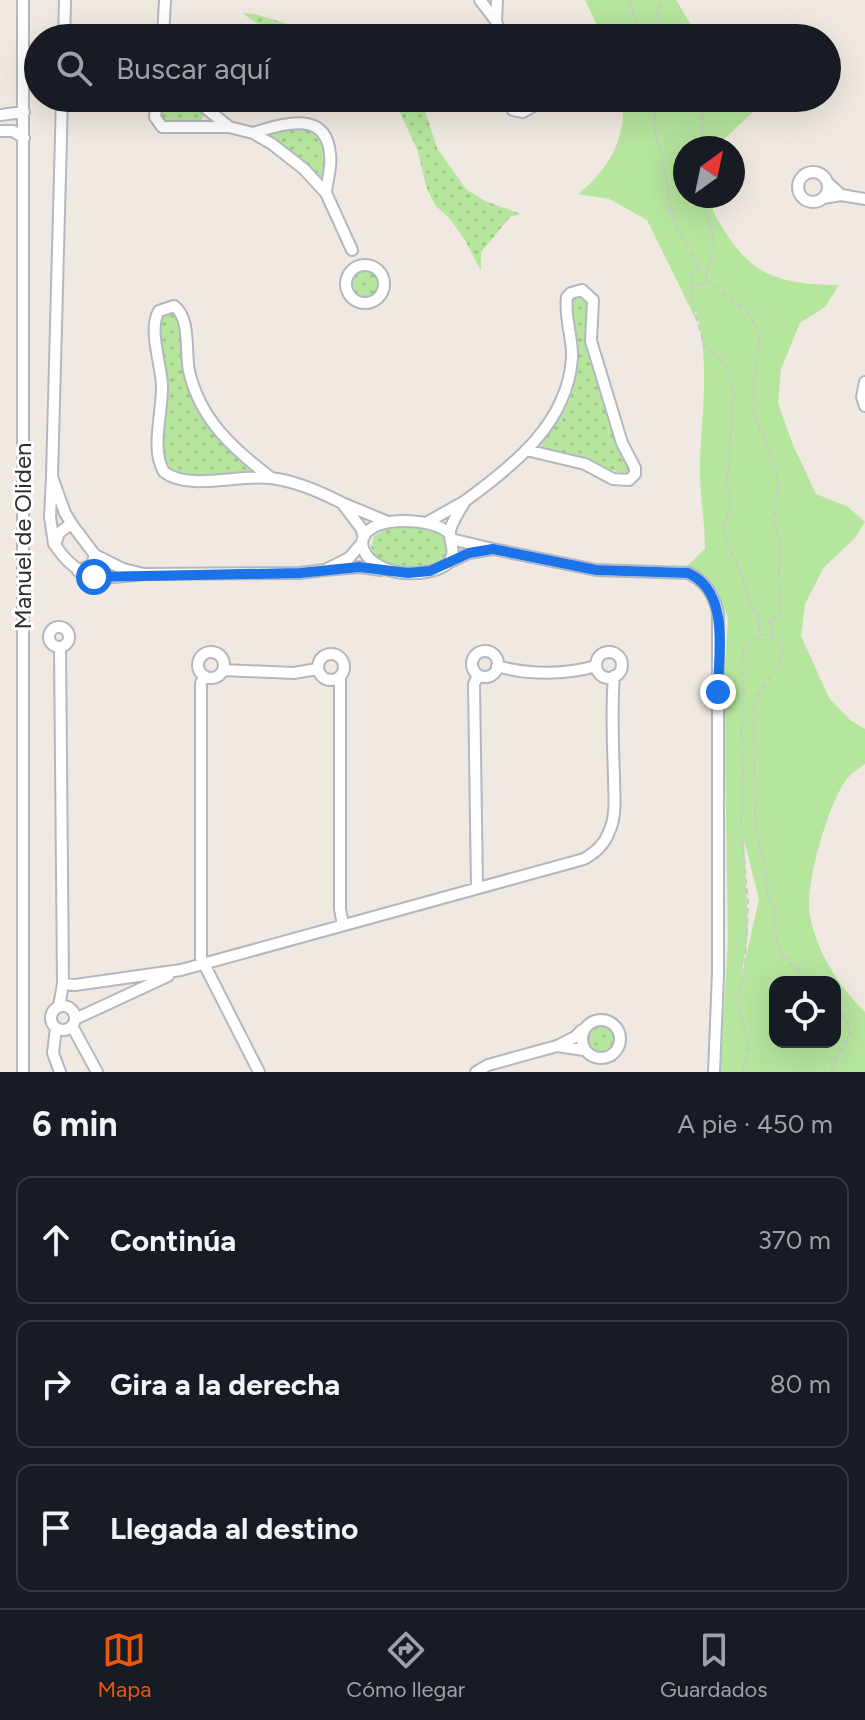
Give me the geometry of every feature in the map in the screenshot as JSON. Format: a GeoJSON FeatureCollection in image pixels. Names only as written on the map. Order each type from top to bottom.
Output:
{"type":"FeatureCollection","features":[{"type":"Feature","properties":{"kind":"street","name":"Manuel de Oliden"},"geometry":{"type":"LineString","coordinates":[[23,0],[23,1072]]}},
{"type":"Feature","properties":{"kind":"street"},"geometry":{"type":"LineString","coordinates":[[64,24],[65,0]]}},
{"type":"Feature","properties":{"kind":"street"},"geometry":{"type":"LineString","coordinates":[[164,24],[165,0]]}},
{"type":"Feature","properties":{"kind":"street"},"geometry":{"type":"LineString","coordinates":[[480,0],[496,21]]}},
{"type":"Feature","properties":{"kind":"street"},"geometry":{"type":"LineString","coordinates":[[497,0],[497,24]]}},
{"type":"Feature","properties":{"kind":"street"},"geometry":{"type":"LineString","coordinates":[[0,115],[24,112]]}},
{"type":"Feature","properties":{"kind":"street"},"geometry":{"type":"LineString","coordinates":[[62,112],[50,517],[55,545],[64,560],[78,571],[104,579],[144,574],[300,573],[359,567],[421,572],[469,553],[493,549]]}},
{"type":"Feature","properties":{"kind":"street"},"geometry":{"type":"LineString","coordinates":[[156,112],[156,122],[162,127],[229,127],[253,133],[287,155],[326,193],[352,250],[380,272],[385,285],[380,297],[368,304],[350,297],[345,285],[352,250]]}},
{"type":"Feature","properties":{"kind":"street"},"geometry":{"type":"LineString","coordinates":[[210,112],[229,127]]}},
{"type":"Feature","properties":{"kind":"street"},"geometry":{"type":"LineString","coordinates":[[253,133],[295,122],[304,122],[316,128],[326,139],[330,153],[326,193]]}},
{"type":"Feature","properties":{"kind":"street"},"geometry":{"type":"LineString","coordinates":[[0,131],[13,131],[24,138]]}},
{"type":"Feature","properties":{"kind":"street"},"geometry":{"type":"LineString","coordinates":[[841,195],[822,174],[812,171],[799,179],[797,190],[803,199],[813,202],[841,195],[865,199]]}},
{"type":"Feature","properties":{"kind":"street"},"geometry":{"type":"LineString","coordinates":[[823,198],[828,191],[828,183]]}},
{"type":"Feature","properties":{"kind":"street"},"geometry":{"type":"LineString","coordinates":[[350,272],[358,266],[369,265]]}},
{"type":"Feature","properties":{"kind":"street"},"geometry":{"type":"LineString","coordinates":[[426,523],[465,501],[502,473],[551,420],[565,396],[572,358],[566,303],[571,293],[582,290],[593,300],[591,341],[622,443],[635,474],[629,480],[619,481],[585,464],[526,450]]}},
{"type":"Feature","properties":{"kind":"street"},"geometry":{"type":"LineString","coordinates":[[270,477],[238,453],[212,424],[190,373],[181,313],[174,306],[163,308],[155,315],[154,322],[162,388],[159,448],[162,469],[169,476],[185,480],[270,477],[313,490],[388,522]]}},
{"type":"Feature","properties":{"kind":"street"},"geometry":{"type":"LineString","coordinates":[[865,382],[862,397],[865,406]]}},
{"type":"Feature","properties":{"kind":"street"},"geometry":{"type":"LineString","coordinates":[[52,477],[65,513],[95,555],[123,569],[144,574]]}},
{"type":"Feature","properties":{"kind":"street"},"geometry":{"type":"LineString","coordinates":[[450,536],[465,501]]}},
{"type":"Feature","properties":{"kind":"street"},"geometry":{"type":"LineString","coordinates":[[342,503],[361,528],[365,556],[388,571]]}},
{"type":"Feature","properties":{"kind":"street"},"geometry":{"type":"LineString","coordinates":[[325,570],[349,558],[376,526],[388,522],[426,523],[445,530],[454,549],[449,563]]}},
{"type":"Feature","properties":{"kind":"street"},"geometry":{"type":"LineString","coordinates":[[55,545],[62,529],[73,526]]}},
{"type":"Feature","properties":{"kind":"street"},"geometry":{"type":"LineString","coordinates":[[450,536],[493,549],[596,570],[688,573],[711,592],[718,613],[718,960],[714,1072]]}},
{"type":"Feature","properties":{"kind":"street"},"geometry":{"type":"LineString","coordinates":[[78,571],[92,565],[95,555]]}},
{"type":"Feature","properties":{"kind":"street"},"geometry":{"type":"LineString","coordinates":[[60,647],[63,984],[59,1006],[51,1015],[51,1023],[64,1030],[181,970]]}},
{"type":"Feature","properties":{"kind":"street"},"geometry":{"type":"LineString","coordinates":[[478,675],[472,665],[474,657],[480,652],[493,654],[497,666]]}},
{"type":"Feature","properties":{"kind":"street"},"geometry":{"type":"LineString","coordinates":[[205,676],[199,662],[207,653],[216,653],[222,658],[223,670]]}},
{"type":"Feature","properties":{"kind":"street"},"geometry":{"type":"LineString","coordinates":[[63,984],[75,985],[181,970],[584,859],[603,844],[610,832],[614,808],[614,676],[621,666],[617,655],[604,653],[598,658],[596,666],[602,676],[614,676]]}},
{"type":"Feature","properties":{"kind":"street"},"geometry":{"type":"LineString","coordinates":[[317,669],[323,657],[335,655],[343,664],[340,676],[340,909],[343,925]]}},
{"type":"Feature","properties":{"kind":"street"},"geometry":{"type":"LineString","coordinates":[[497,666],[524,672],[572,671],[596,666]]}},
{"type":"Feature","properties":{"kind":"street"},"geometry":{"type":"LineString","coordinates":[[478,675],[490,676],[497,666]]}},
{"type":"Feature","properties":{"kind":"street"},"geometry":{"type":"LineString","coordinates":[[205,676],[217,676],[223,670],[294,673],[317,669]]}},
{"type":"Feature","properties":{"kind":"street"},"geometry":{"type":"LineString","coordinates":[[317,669],[328,680],[340,676]]}},
{"type":"Feature","properties":{"kind":"street"},"geometry":{"type":"LineString","coordinates":[[477,888],[474,684],[478,675]]}},
{"type":"Feature","properties":{"kind":"street"},"geometry":{"type":"LineString","coordinates":[[205,676],[201,683],[200,948],[203,964],[259,1072]]}},
{"type":"Feature","properties":{"kind":"street"},"geometry":{"type":"LineString","coordinates":[[59,1006],[70,1008],[97,1072]]}},
{"type":"Feature","properties":{"kind":"street"},"geometry":{"type":"LineString","coordinates":[[476,1072],[488,1065],[557,1046],[575,1037],[594,1020],[607,1020],[617,1029],[620,1042],[608,1057],[595,1057],[584,1050],[557,1046]]}},
{"type":"Feature","properties":{"kind":"street"},"geometry":{"type":"LineString","coordinates":[[56,1028],[53,1053],[60,1072]]}},
{"type":"Feature","properties":{"kind":"street"},"geometry":{"type":"LineString","coordinates":[[584,1029],[581,1039],[584,1050]]}},
{"type":"Feature","properties":{"kind":"path"},"geometry":{"type":"LineString","coordinates":[[629,0],[637,24]]}},
{"type":"Feature","properties":{"kind":"path"},"geometry":{"type":"LineString","coordinates":[[657,24],[656,16],[661,0]]}},
{"type":"Feature","properties":{"kind":"path"},"geometry":{"type":"LineString","coordinates":[[655,112],[653,132],[665,172],[675,225],[698,268]]}},
{"type":"Feature","properties":{"kind":"path"},"geometry":{"type":"LineString","coordinates":[[699,112],[702,117],[703,136]]}},
{"type":"Feature","properties":{"kind":"path"},"geometry":{"type":"LineString","coordinates":[[704,208],[712,253],[705,270],[706,279],[750,315],[760,336],[754,414],[779,480],[774,521],[781,549],[778,581],[781,603],[780,612],[771,622]]}},
{"type":"Feature","properties":{"kind":"path"},"geometry":{"type":"LineString","coordinates":[[698,268],[705,270]]}},
{"type":"Feature","properties":{"kind":"path"},"geometry":{"type":"LineString","coordinates":[[698,268],[691,276],[691,298],[704,345],[721,360],[731,378],[734,395],[727,480],[731,504],[723,527],[751,605],[761,623],[759,628],[762,633]]}},
{"type":"Feature","properties":{"kind":"path"},"geometry":{"type":"LineString","coordinates":[[692,286],[701,285],[706,279]]}},
{"type":"Feature","properties":{"kind":"path"},"geometry":{"type":"LineString","coordinates":[[761,623],[771,622]]}},
{"type":"Feature","properties":{"kind":"path"},"geometry":{"type":"LineString","coordinates":[[770,633],[773,629],[771,622]]}},
{"type":"Feature","properties":{"kind":"path"},"geometry":{"type":"LineString","coordinates":[[743,1072],[748,1046],[738,1000],[745,966],[748,902],[741,825],[744,695],[741,668],[744,650],[762,633],[770,633],[783,651],[776,670],[754,699],[755,826],[765,867],[768,898],[774,908],[778,948],[786,961],[805,976]]}},
{"type":"Feature","properties":{"kind":"path"},"geometry":{"type":"LineString","coordinates":[[831,1072],[836,1056],[850,1034],[848,1022],[841,1013]]}},
{"type":"Feature","properties":{"kind":"green space"},"geometry":{"type":"Polygon","coordinates":[[[585,0],[676,0],[691,24],[596,24],[585,0]]]}},
{"type":"Feature","properties":{"kind":"green space"},"geometry":{"type":"Polygon","coordinates":[[[243,13],[288,24],[258,24],[243,13]]]}},
{"type":"Feature","properties":{"kind":"green space"},"geometry":{"type":"Polygon","coordinates":[[[160,112],[202,112],[205,115],[194,123],[159,121],[160,112]]]}},
{"type":"Feature","properties":{"kind":"green space"},"geometry":{"type":"Polygon","coordinates":[[[400,112],[425,112],[437,148],[466,189],[485,201],[521,214],[510,217],[481,252],[481,271],[451,220],[435,205],[427,189],[417,149],[400,112]]]}},
{"type":"Feature","properties":{"kind":"green space"},"geometry":{"type":"Polygon","coordinates":[[[623,112],[753,112],[727,136],[673,136],[673,208],[712,208],[735,246],[759,269],[772,276],[802,283],[839,285],[825,307],[800,323],[781,369],[778,403],[816,494],[847,506],[865,522],[854,539],[824,567],[805,604],[801,636],[829,698],[850,720],[865,729],[865,764],[846,780],[839,792],[819,846],[811,886],[809,903],[813,930],[836,976],[769,976],[769,1048],[841,1048],[841,984],[865,1012],[865,1072],[720,1072],[728,940],[724,681],[728,618],[717,589],[702,573],[687,566],[705,549],[700,473],[704,383],[702,343],[694,306],[697,322],[647,220],[609,199],[578,194],[599,174],[618,140],[623,112]],[[744,840],[748,934],[741,980],[759,899],[744,840]]]}},
{"type":"Feature","properties":{"kind":"green space"},"geometry":{"type":"Polygon","coordinates":[[[299,126],[314,134],[324,146],[327,161],[322,178],[270,139],[270,135],[299,126]]]}},
{"type":"Feature","properties":{"kind":"green space"},"geometry":{"type":"Polygon","coordinates":[[[365,268],[376,273],[381,284],[376,295],[365,300],[354,295],[349,284],[354,273],[365,268]]]}},
{"type":"Feature","properties":{"kind":"green space"},"geometry":{"type":"Polygon","coordinates":[[[579,295],[588,298],[586,331],[589,348],[632,469],[626,475],[541,446],[565,409],[575,382],[577,357],[570,304],[579,295]]]}},
{"type":"Feature","properties":{"kind":"green space"},"geometry":{"type":"Polygon","coordinates":[[[170,311],[179,324],[185,373],[197,407],[218,439],[248,468],[251,472],[249,475],[185,476],[168,471],[163,462],[166,392],[158,319],[163,312],[170,311]]]}},
{"type":"Feature","properties":{"kind":"green space"},"geometry":{"type":"Polygon","coordinates":[[[425,527],[442,536],[447,553],[433,565],[415,569],[377,560],[371,547],[374,536],[386,529],[425,527]]]}},
{"type":"Feature","properties":{"kind":"green space"},"geometry":{"type":"Polygon","coordinates":[[[601,1022],[612,1027],[617,1038],[612,1049],[601,1054],[590,1049],[585,1038],[590,1027],[601,1022]]]}},
{"type":"Feature","properties":{"kind":"route"},"geometry":{"type":"LineString","coordinates":[[94,577],[311,573],[359,567],[408,573],[430,571],[457,557],[493,549],[596,570],[688,573],[704,584],[716,603],[718,692]]}}]}
